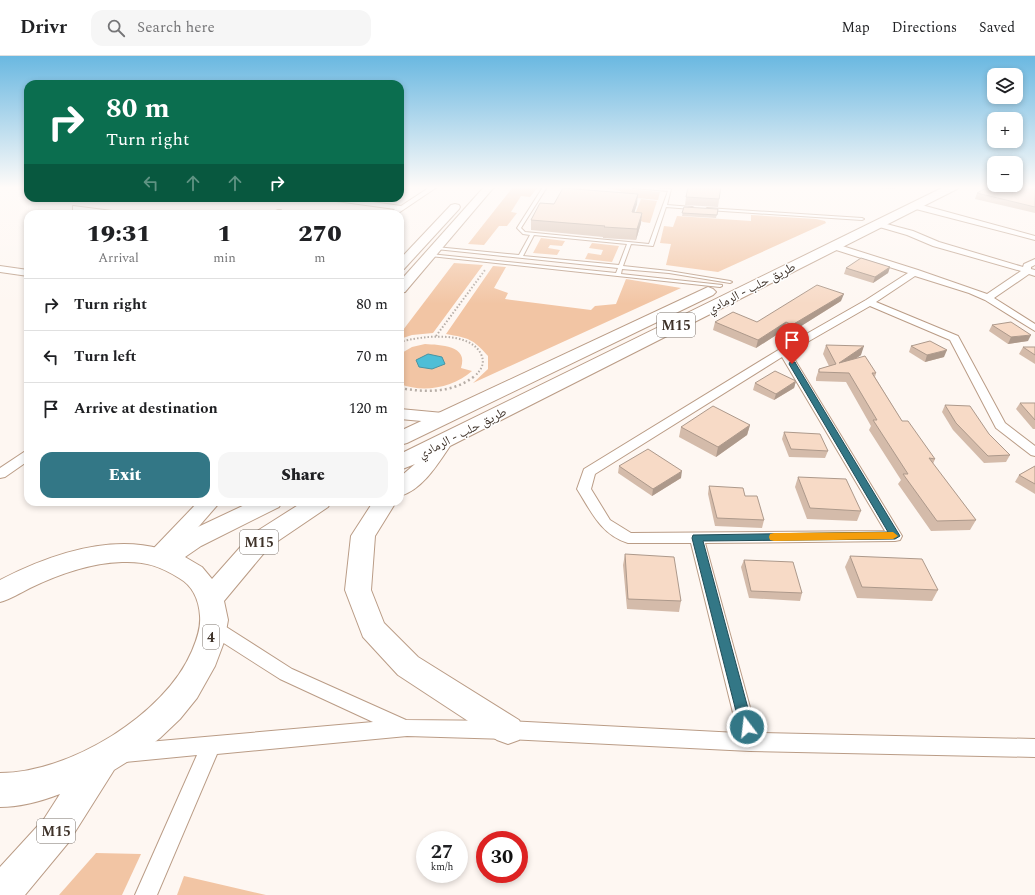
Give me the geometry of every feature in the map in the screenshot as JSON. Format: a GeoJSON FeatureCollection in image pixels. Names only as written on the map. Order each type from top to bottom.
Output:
{"type":"FeatureCollection","features":[{"type":"Feature","properties":{"kind":"highway","name":"طريق حلب - الرمادي"},"geometry":{"type":"LineString","coordinates":[[404,437],[847,226]]}},
{"type":"Feature","properties":{"kind":"highway","name":"طريق حلب - الرمادي"},"geometry":{"type":"LineString","coordinates":[[404,461],[874,226]]}},
{"type":"Feature","properties":{"kind":"highway"},"geometry":{"type":"LineString","coordinates":[[404,485],[420,471],[443,442]]}},
{"type":"Feature","properties":{"kind":"highway","name":"M15"},"geometry":{"type":"LineString","coordinates":[[162,557],[192,540],[263,506]]}},
{"type":"Feature","properties":{"kind":"highway","name":"M15"},"geometry":{"type":"LineString","coordinates":[[211,598],[260,541],[314,506]]}},
{"type":"Feature","properties":{"kind":"highway"},"geometry":{"type":"LineString","coordinates":[[382,506],[363,536],[358,590],[373,629],[408,666],[508,730]]}},
{"type":"Feature","properties":{"kind":"highway","name":"4"},"geometry":{"type":"LineString","coordinates":[[0,592],[24,578],[61,564],[96,555],[130,552],[162,557],[185,567],[201,580],[211,598],[214,628],[205,659],[185,692],[153,725],[107,757],[55,780],[8,790],[0,790]]}},
{"type":"Feature","properties":{"kind":"highway","name":"M15"},"geometry":{"type":"LineString","coordinates":[[0,895],[56,831],[107,757]]}},
{"type":"Feature","properties":{"kind":"main road"},"geometry":{"type":"LineString","coordinates":[[404,262],[437,226]]}},
{"type":"Feature","properties":{"kind":"main road"},"geometry":{"type":"LineString","coordinates":[[404,284],[455,226]]}},
{"type":"Feature","properties":{"kind":"main road"},"geometry":{"type":"LineString","coordinates":[[404,414],[443,418]]}},
{"type":"Feature","properties":{"kind":"main road"},"geometry":{"type":"LineString","coordinates":[[162,557],[207,506]]}},
{"type":"Feature","properties":{"kind":"street"},"geometry":{"type":"LineString","coordinates":[[886,226],[1032,268]]}},
{"type":"Feature","properties":{"kind":"street"},"geometry":{"type":"LineString","coordinates":[[991,226],[1035,238]]}},
{"type":"Feature","properties":{"kind":"street"},"geometry":{"type":"LineString","coordinates":[[833,246],[915,272],[988,298],[1035,328]]}},
{"type":"Feature","properties":{"kind":"street"},"geometry":{"type":"LineString","coordinates":[[988,298],[1032,268]]}},
{"type":"Feature","properties":{"kind":"street"},"geometry":{"type":"LineString","coordinates":[[0,269],[24,273]]}},
{"type":"Feature","properties":{"kind":"street"},"geometry":{"type":"LineString","coordinates":[[784,351],[895,536],[628,538],[605,523],[584,489],[588,472],[784,351],[869,302],[915,272]]}},
{"type":"Feature","properties":{"kind":"street"},"geometry":{"type":"LineString","coordinates":[[869,302],[954,338],[1000,425],[1035,452]]}},
{"type":"Feature","properties":{"kind":"street"},"geometry":{"type":"LineString","coordinates":[[0,474],[24,458]]}},
{"type":"Feature","properties":{"kind":"street"},"geometry":{"type":"LineString","coordinates":[[697,538],[750,742]]}},
{"type":"Feature","properties":{"kind":"street"},"geometry":{"type":"LineString","coordinates":[[214,628],[286,674],[407,728]]}},
{"type":"Feature","properties":{"kind":"street"},"geometry":{"type":"LineString","coordinates":[[107,757],[211,745],[407,728],[508,730],[750,742],[1035,748]]}},
{"type":"Feature","properties":{"kind":"street"},"geometry":{"type":"LineString","coordinates":[[146,895],[211,745]]}},
{"type":"Feature","properties":{"kind":"lane"},"geometry":{"type":"LineString","coordinates":[[520,226],[519,228],[524,233],[651,245],[658,226]]}},
{"type":"Feature","properties":{"kind":"lane"},"geometry":{"type":"LineString","coordinates":[[521,256],[532,234]]}},
{"type":"Feature","properties":{"kind":"lane"},"geometry":{"type":"LineString","coordinates":[[618,275],[629,243]]}},
{"type":"Feature","properties":{"kind":"lane"},"geometry":{"type":"LineString","coordinates":[[433,251],[521,256],[621,267],[725,284]]}},
{"type":"Feature","properties":{"kind":"lane"},"geometry":{"type":"LineString","coordinates":[[433,251],[491,261],[618,275],[725,284]]}},
{"type":"Feature","properties":{"kind":"path"},"geometry":{"type":"LineString","coordinates":[[436,336],[491,261]]}},
{"type":"Feature","properties":{"kind":"path"},"geometry":{"type":"LineString","coordinates":[[404,341],[436,336],[454,338],[474,346],[481,354],[483,364],[481,368],[466,382],[450,388],[421,391],[404,389]]}},
{"type":"Feature","properties":{"kind":"shaded area"},"geometry":{"type":"Polygon","coordinates":[[[482,226],[499,226],[484,245],[468,244],[482,226]]]}},
{"type":"Feature","properties":{"kind":"shaded area"},"geometry":{"type":"Polygon","coordinates":[[[664,226],[819,226],[718,272],[666,265],[671,244],[660,243],[664,226]]]}},
{"type":"Feature","properties":{"kind":"shaded area"},"geometry":{"type":"Polygon","coordinates":[[[541,238],[565,241],[562,246],[550,245],[548,248],[560,250],[557,255],[533,253],[541,238]]]}},
{"type":"Feature","properties":{"kind":"shaded area"},"geometry":{"type":"Polygon","coordinates":[[[592,243],[619,246],[612,262],[585,259],[588,253],[601,255],[603,250],[589,248],[592,243]]]}},
{"type":"Feature","properties":{"kind":"shaded area"},"geometry":{"type":"Polygon","coordinates":[[[454,263],[483,265],[433,333],[412,335],[404,338],[404,329],[454,263]]]}},
{"type":"Feature","properties":{"kind":"shaded area"},"geometry":{"type":"Polygon","coordinates":[[[493,266],[506,267],[494,288],[508,293],[505,299],[591,310],[595,306],[616,304],[626,279],[681,288],[473,383],[488,369],[488,356],[470,340],[446,334],[493,266]]]}},
{"type":"Feature","properties":{"kind":"shaded area"},"geometry":{"type":"Polygon","coordinates":[[[425,344],[452,348],[461,355],[461,368],[472,371],[456,381],[438,387],[418,388],[404,385],[404,352],[412,347],[425,344]]]}},
{"type":"Feature","properties":{"kind":"shaded area"},"geometry":{"type":"Polygon","coordinates":[[[96,853],[141,854],[122,895],[59,895],[96,853]]]}},
{"type":"Feature","properties":{"kind":"shaded area"},"geometry":{"type":"Polygon","coordinates":[[[184,876],[266,895],[177,895],[184,876]]]}},
{"type":"Feature","properties":{"kind":"water"},"geometry":{"type":"Polygon","coordinates":[[[428,354],[442,357],[445,364],[432,369],[419,367],[416,360],[428,354]]]}},
{"type":"Feature","properties":{"kind":"building"},"geometry":{"type":"Polygon","coordinates":[[[605,226],[638,226],[637,229],[605,226]]]}},
{"type":"Feature","properties":{"kind":"building"},"geometry":{"type":"Polygon","coordinates":[[[861,258],[890,267],[875,277],[846,268],[861,258]]]}},
{"type":"Feature","properties":{"kind":"building"},"geometry":{"type":"Polygon","coordinates":[[[817,285],[844,294],[792,325],[786,322],[758,340],[715,322],[733,312],[757,322],[817,285]]]}},
{"type":"Feature","properties":{"kind":"building"},"geometry":{"type":"Polygon","coordinates":[[[1011,322],[1031,335],[1011,337],[992,325],[1011,322]]]}},
{"type":"Feature","properties":{"kind":"building"},"geometry":{"type":"Polygon","coordinates":[[[930,341],[947,350],[927,355],[911,346],[930,341]]]}},
{"type":"Feature","properties":{"kind":"building"},"geometry":{"type":"Polygon","coordinates":[[[826,345],[864,346],[839,363],[865,356],[876,373],[872,373],[902,421],[908,421],[935,459],[929,458],[976,520],[937,521],[903,474],[908,474],[873,420],[877,420],[849,373],[819,372],[819,369],[836,364],[826,345]]]}},
{"type":"Feature","properties":{"kind":"building"},"geometry":{"type":"Polygon","coordinates":[[[1023,347],[1035,347],[1035,355],[1023,347]]]}},
{"type":"Feature","properties":{"kind":"building"},"geometry":{"type":"Polygon","coordinates":[[[775,371],[796,381],[776,394],[755,383],[775,371]]]}},
{"type":"Feature","properties":{"kind":"building"},"geometry":{"type":"Polygon","coordinates":[[[1020,403],[1035,403],[1035,420],[1020,403]]]}},
{"type":"Feature","properties":{"kind":"building"},"geometry":{"type":"Polygon","coordinates":[[[945,405],[970,406],[989,434],[1010,455],[988,456],[956,423],[945,405]]]}},
{"type":"Feature","properties":{"kind":"building"},"geometry":{"type":"Polygon","coordinates":[[[713,406],[750,425],[718,447],[681,427],[713,406]]]}},
{"type":"Feature","properties":{"kind":"building"},"geometry":{"type":"Polygon","coordinates":[[[784,432],[820,434],[828,451],[791,449],[784,432]]]}},
{"type":"Feature","properties":{"kind":"building"},"geometry":{"type":"Polygon","coordinates":[[[648,449],[682,471],[653,489],[619,466],[648,449]]]}},
{"type":"Feature","properties":{"kind":"building"},"geometry":{"type":"Polygon","coordinates":[[[1035,466],[1035,484],[1019,475],[1035,466]]]}},
{"type":"Feature","properties":{"kind":"building"},"geometry":{"type":"Polygon","coordinates":[[[798,477],[846,479],[861,511],[810,508],[798,477]]]}},
{"type":"Feature","properties":{"kind":"building"},"geometry":{"type":"Polygon","coordinates":[[[709,486],[743,488],[745,496],[757,496],[764,520],[717,518],[709,486]]]}},
{"type":"Feature","properties":{"kind":"building"},"geometry":{"type":"Polygon","coordinates":[[[625,554],[674,557],[681,601],[628,599],[625,554]]]}},
{"type":"Feature","properties":{"kind":"building"},"geometry":{"type":"Polygon","coordinates":[[[850,556],[922,559],[938,590],[862,587],[850,556]]]}},
{"type":"Feature","properties":{"kind":"building"},"geometry":{"type":"Polygon","coordinates":[[[744,560],[793,562],[802,593],[751,591],[744,560]]]}},
{"type":"Feature","properties":{"kind":"slow traffic"},"geometry":{"type":"LineString","coordinates":[[774,537],[893,536]]}},
{"type":"Feature","properties":{"kind":"route"},"geometry":{"type":"LineString","coordinates":[[747,727],[697,538],[895,536],[792,364]]}}]}
